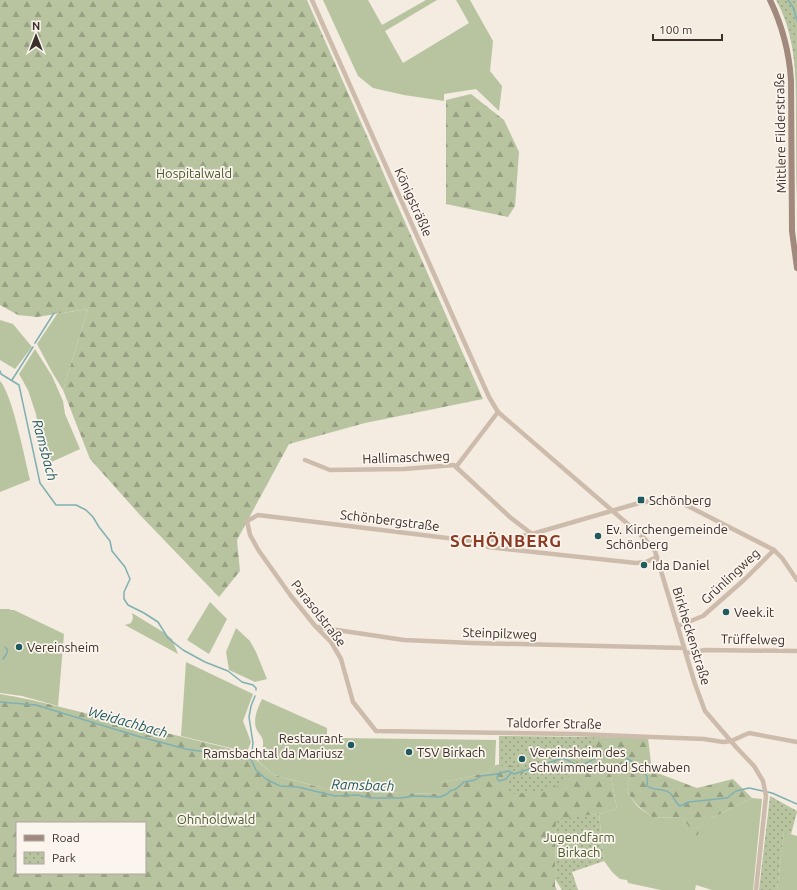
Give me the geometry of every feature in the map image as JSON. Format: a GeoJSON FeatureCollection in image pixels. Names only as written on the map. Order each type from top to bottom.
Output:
{"type":"FeatureCollection","features":[{"type":"Feature","properties":{"kind":"main road","name":"Mittlere Filderstraße"},"geometry":{"type":"LineString","coordinates":[[770,0],[778,18],[787,46],[791,80],[792,231],[797,268]]}},
{"type":"Feature","properties":{"kind":"street","name":"Königsträßle"},"geometry":{"type":"LineString","coordinates":[[312,0],[465,344],[498,412]]}},
{"type":"Feature","properties":{"kind":"street"},"geometry":{"type":"LineString","coordinates":[[456,466],[498,412]]}},
{"type":"Feature","properties":{"kind":"street","name":"Birkheckenstraße"},"geometry":{"type":"LineString","coordinates":[[498,412],[644,538],[657,557],[705,711],[754,766],[763,781],[766,796],[756,890]]}},
{"type":"Feature","properties":{"kind":"street","name":"Hallimaschweg"},"geometry":{"type":"LineString","coordinates":[[305,460],[330,470],[404,469],[454,465],[512,518],[532,534]]}},
{"type":"Feature","properties":{"kind":"street","name":"Schönbergstraße"},"geometry":{"type":"LineString","coordinates":[[258,515],[472,541],[513,538],[532,534],[639,503],[662,499],[676,500],[774,550]]}},
{"type":"Feature","properties":{"kind":"street","name":"Parasolstraße"},"geometry":{"type":"LineString","coordinates":[[258,515],[247,521],[250,535],[259,551],[287,590],[331,642],[341,658],[353,702],[376,731]]}},
{"type":"Feature","properties":{"kind":"street"},"geometry":{"type":"LineString","coordinates":[[488,547],[636,563],[646,562],[657,557]]}},
{"type":"Feature","properties":{"kind":"street"},"geometry":{"type":"LineString","coordinates":[[774,550],[782,558],[797,580]]}},
{"type":"Feature","properties":{"kind":"street","name":"Grünlingweg"},"geometry":{"type":"LineString","coordinates":[[678,626],[703,616],[745,579],[774,550]]}},
{"type":"Feature","properties":{"kind":"street","name":"Steinpilzweg"},"geometry":{"type":"LineString","coordinates":[[317,627],[404,640],[685,650]]}},
{"type":"Feature","properties":{"kind":"street","name":"Trüffelweg"},"geometry":{"type":"LineString","coordinates":[[685,650],[797,651]]}},
{"type":"Feature","properties":{"kind":"street","name":"Taldorfer Straße"},"geometry":{"type":"LineString","coordinates":[[376,731],[579,734],[704,739],[723,742],[731,741]]}},
{"type":"Feature","properties":{"kind":"street"},"geometry":{"type":"LineString","coordinates":[[731,741],[749,732],[797,742]]}},
{"type":"Feature","properties":{"kind":"green space","name":"Hospitalwald"},"geometry":{"type":"Polygon","coordinates":[[[0,0],[307,0],[483,399],[365,423],[289,444],[237,540],[240,571],[219,597],[140,515],[90,459],[63,390],[88,309],[37,317],[18,315],[0,305],[0,0]]]}},
{"type":"Feature","properties":{"kind":"green space"},"geometry":{"type":"Polygon","coordinates":[[[323,0],[368,0],[382,25],[426,0],[437,0],[385,31],[403,63],[469,23],[456,0],[470,0],[493,41],[490,71],[502,86],[499,111],[476,89],[444,94],[444,101],[404,95],[373,88],[358,76],[323,0]]]}},
{"type":"Feature","properties":{"kind":"green space"},"geometry":{"type":"Polygon","coordinates":[[[776,0],[797,0],[797,203],[796,91],[794,60],[788,29],[776,0]]]}},
{"type":"Feature","properties":{"kind":"green space"},"geometry":{"type":"Polygon","coordinates":[[[471,94],[504,120],[519,152],[515,206],[508,217],[446,204],[446,100],[471,94]]]}},
{"type":"Feature","properties":{"kind":"green space"},"geometry":{"type":"Polygon","coordinates":[[[88,309],[63,390],[37,344],[57,314],[88,309]]]}},
{"type":"Feature","properties":{"kind":"green space"},"geometry":{"type":"Polygon","coordinates":[[[0,320],[13,324],[32,347],[15,369],[0,360],[0,320]]]}},
{"type":"Feature","properties":{"kind":"green space"},"geometry":{"type":"Polygon","coordinates":[[[35,349],[52,376],[63,401],[65,414],[80,449],[47,464],[42,452],[36,414],[28,390],[19,374],[35,349]]]}},
{"type":"Feature","properties":{"kind":"green space"},"geometry":{"type":"Polygon","coordinates":[[[0,381],[5,388],[13,412],[30,480],[0,492],[0,381]]]}},
{"type":"Feature","properties":{"kind":"green space"},"geometry":{"type":"Polygon","coordinates":[[[210,602],[227,619],[209,654],[187,640],[210,602]]]}},
{"type":"Feature","properties":{"kind":"green space"},"geometry":{"type":"Polygon","coordinates":[[[0,609],[14,610],[64,634],[58,706],[22,696],[0,693],[0,609]]]}},
{"type":"Feature","properties":{"kind":"green space"},"geometry":{"type":"Polygon","coordinates":[[[132,613],[172,639],[178,654],[125,625],[131,623],[133,618],[132,613]]]}},
{"type":"Feature","properties":{"kind":"green space"},"geometry":{"type":"Polygon","coordinates":[[[236,628],[250,641],[267,679],[255,682],[229,670],[226,652],[236,628]]]}},
{"type":"Feature","properties":{"kind":"green space"},"geometry":{"type":"Polygon","coordinates":[[[186,662],[253,694],[243,721],[251,742],[247,752],[181,736],[186,662]]]}},
{"type":"Feature","properties":{"kind":"green space","name":"Ohnholdwald"},"geometry":{"type":"Polygon","coordinates":[[[0,694],[32,700],[248,753],[274,775],[328,789],[367,792],[441,794],[441,783],[490,772],[495,765],[503,764],[528,768],[528,771],[521,775],[548,766],[530,770],[530,766],[564,754],[578,760],[594,754],[594,737],[648,738],[652,771],[697,788],[733,779],[752,798],[712,818],[707,814],[697,836],[682,818],[652,817],[637,805],[627,792],[631,772],[609,765],[617,809],[599,814],[556,820],[555,886],[557,890],[0,890],[0,694]]]}},
{"type":"Feature","properties":{"kind":"green space","name":"TSV Birkach"},"geometry":{"type":"Polygon","coordinates":[[[262,699],[327,728],[327,735],[332,736],[337,740],[340,738],[496,740],[495,765],[490,772],[441,783],[441,794],[367,792],[327,789],[274,775],[258,761],[263,742],[256,728],[255,721],[262,699]]]}},
{"type":"Feature","properties":{"kind":"green space"},"geometry":{"type":"Polygon","coordinates":[[[499,736],[594,737],[594,754],[578,760],[564,754],[530,766],[530,770],[562,761],[577,769],[558,786],[536,793],[508,794],[508,782],[512,776],[521,775],[528,771],[528,769],[513,771],[513,766],[499,766],[499,736]]]}},
{"type":"Feature","properties":{"kind":"green space"},"geometry":{"type":"Polygon","coordinates":[[[609,765],[631,772],[627,792],[637,806],[652,817],[682,818],[697,835],[707,813],[712,818],[752,798],[762,799],[753,890],[712,890],[696,885],[695,890],[661,890],[628,883],[627,880],[620,879],[613,873],[604,861],[599,814],[617,809],[609,765]]]}},
{"type":"Feature","properties":{"kind":"green space"},"geometry":{"type":"Polygon","coordinates":[[[770,796],[797,812],[791,834],[784,833],[777,890],[759,890],[770,796]]]}},
{"type":"Feature","properties":{"kind":"green space","name":"Jugendfarm Birkach"},"geometry":{"type":"Polygon","coordinates":[[[599,814],[604,861],[572,872],[578,890],[562,890],[555,879],[556,819],[599,814]]]}},
{"type":"Feature","properties":{"kind":"green space"},"geometry":{"type":"Polygon","coordinates":[[[784,832],[797,836],[797,890],[777,890],[784,832]]]}},
{"type":"Feature","properties":{"kind":"waterway"},"geometry":{"type":"LineString","coordinates":[[788,0],[793,7],[797,20]]}},
{"type":"Feature","properties":{"kind":"waterway"},"geometry":{"type":"LineString","coordinates":[[35,343],[54,313]]}},
{"type":"Feature","properties":{"kind":"waterway"},"geometry":{"type":"LineString","coordinates":[[12,380],[33,347]]}},
{"type":"Feature","properties":{"kind":"waterway","name":"Ramsbach"},"geometry":{"type":"LineString","coordinates":[[0,371],[1,374],[19,385],[40,483],[56,505],[76,505],[86,510],[93,517],[110,541],[112,551],[125,567],[130,579],[124,592],[124,599],[128,605],[158,622],[168,638],[183,650],[205,662],[228,671],[242,682],[253,685],[256,690]]}},
{"type":"Feature","properties":{"kind":"waterway"},"geometry":{"type":"LineString","coordinates":[[3,659],[7,653],[7,649],[5,647]]}},
{"type":"Feature","properties":{"kind":"waterway","name":"Ramsbach"},"geometry":{"type":"LineString","coordinates":[[255,696],[249,717],[253,743],[251,759],[256,770],[266,779],[280,786],[298,787],[335,796],[357,795],[371,798],[400,798],[415,796],[440,797],[456,789],[464,782],[475,780],[481,776],[508,771],[514,774],[563,758],[576,765],[580,765],[605,754],[613,753],[618,754],[636,764],[645,773],[647,777],[647,786],[670,793],[680,806],[689,802],[727,798],[736,791],[749,788],[772,793],[797,804]]}},
{"type":"Feature","properties":{"kind":"waterway","name":"Weidachbach"},"geometry":{"type":"LineString","coordinates":[[0,702],[36,705],[137,736],[186,749],[251,759]]}},
{"type":"Feature","properties":{"kind":"waterway","name":"Ramsbach"},"geometry":{"type":"LineString","coordinates":[[497,774],[497,779],[499,781],[506,779],[511,773]]}},
{"type":"Feature","properties":{"kind":"place","name":"Schönberg"},"geometry":{"type":"Point","coordinates":[641,500]}},
{"type":"Feature","properties":{"kind":"place","name":"Ev. Kirchengemeinde Schönberg"},"geometry":{"type":"Point","coordinates":[598,536]}},
{"type":"Feature","properties":{"kind":"place","name":"Ida Daniel"},"geometry":{"type":"Point","coordinates":[644,565]}},
{"type":"Feature","properties":{"kind":"place","name":"Veek.it"},"geometry":{"type":"Point","coordinates":[726,612]}},
{"type":"Feature","properties":{"kind":"place","name":"Vereinsheim"},"geometry":{"type":"Point","coordinates":[19,647]}},
{"type":"Feature","properties":{"kind":"place","name":"Restaurant Ramsbachtal da Mariusz"},"geometry":{"type":"Point","coordinates":[351,745]}},
{"type":"Feature","properties":{"kind":"place","name":"TSV Birkach"},"geometry":{"type":"Point","coordinates":[409,752]}},
{"type":"Feature","properties":{"kind":"place","name":"Vereinsheim des Schwimmerbund Schwaben"},"geometry":{"type":"Point","coordinates":[522,759]}},
{"type":"Feature","properties":{"kind":"district","name":"SCHÖNBERG"},"geometry":{"type":"Point","coordinates":[506,540]}}]}
